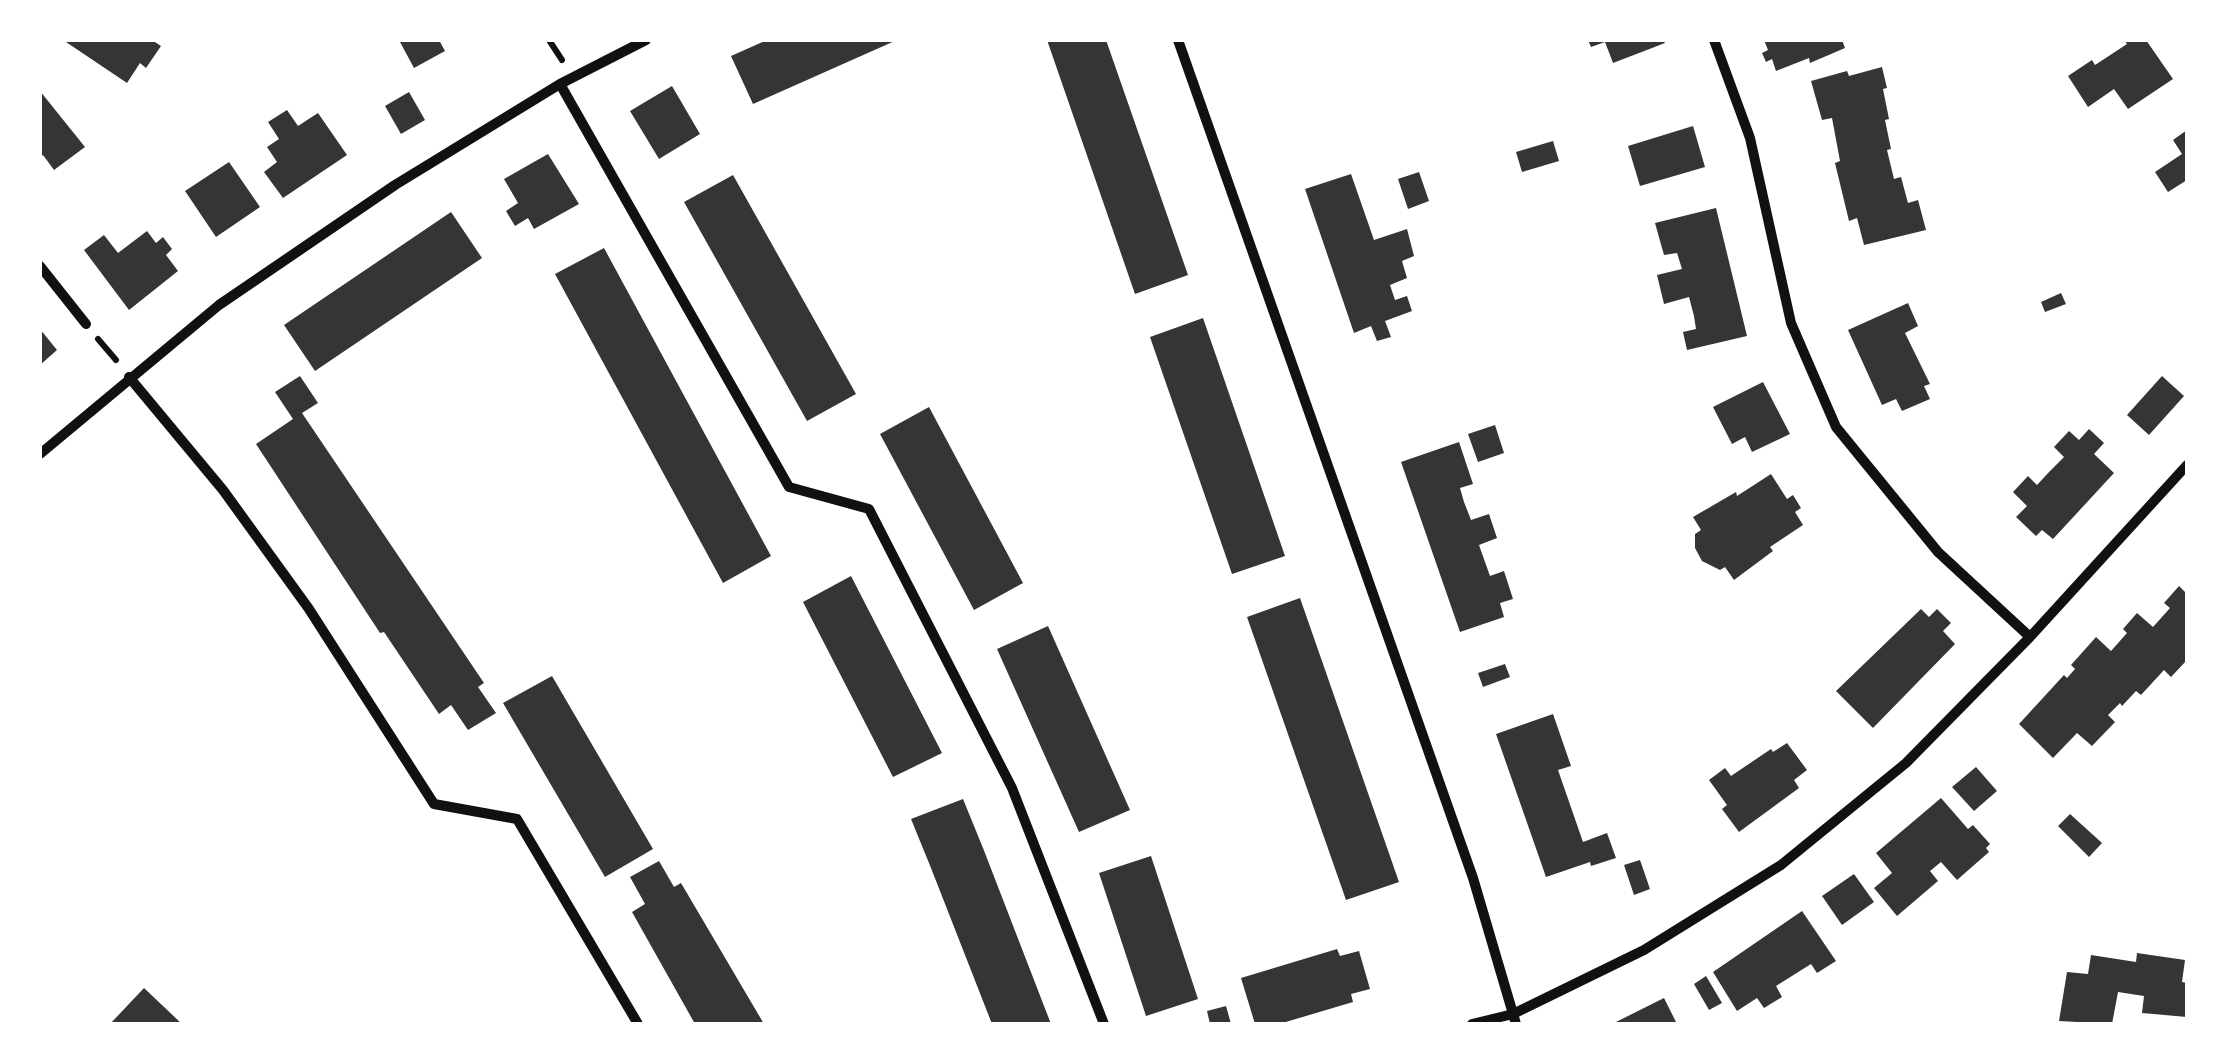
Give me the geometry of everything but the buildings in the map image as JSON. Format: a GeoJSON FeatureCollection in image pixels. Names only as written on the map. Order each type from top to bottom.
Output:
{"type":"FeatureCollection","features":[{"type":"Feature","properties":{"kind":"street"},"geometry":{"type":"LineString","coordinates":[[40,454],[220,304],[395,184],[560,84],[646,40]]}},
{"type":"Feature","properties":{"kind":"street"},"geometry":{"type":"LineString","coordinates":[[1178,40],[1473,878],[1515,1019]]}},
{"type":"Feature","properties":{"kind":"street"},"geometry":{"type":"LineString","coordinates":[[1714,40],[1750,138],[1791,323],[1836,427],[1938,552],[2030,637]]}},
{"type":"Feature","properties":{"kind":"street"},"geometry":{"type":"LineString","coordinates":[[560,84],[790,487],[869,509],[1012,788],[1104,1024]]}},
{"type":"Feature","properties":{"kind":"street"},"geometry":{"type":"LineString","coordinates":[[40,266],[86,324]]}},
{"type":"Feature","properties":{"kind":"street"},"geometry":{"type":"LineString","coordinates":[[129,377],[223,490],[310,609],[434,804],[517,819],[638,1024]]}},
{"type":"Feature","properties":{"kind":"street"},"geometry":{"type":"LineString","coordinates":[[1472,1024],[1515,1019],[1644,950],[1782,864],[1906,763],[2030,637],[2187,464]]}},
{"type":"Feature","properties":{"kind":"path"},"geometry":{"type":"LineString","coordinates":[[86,324],[129,377]]}}]}
